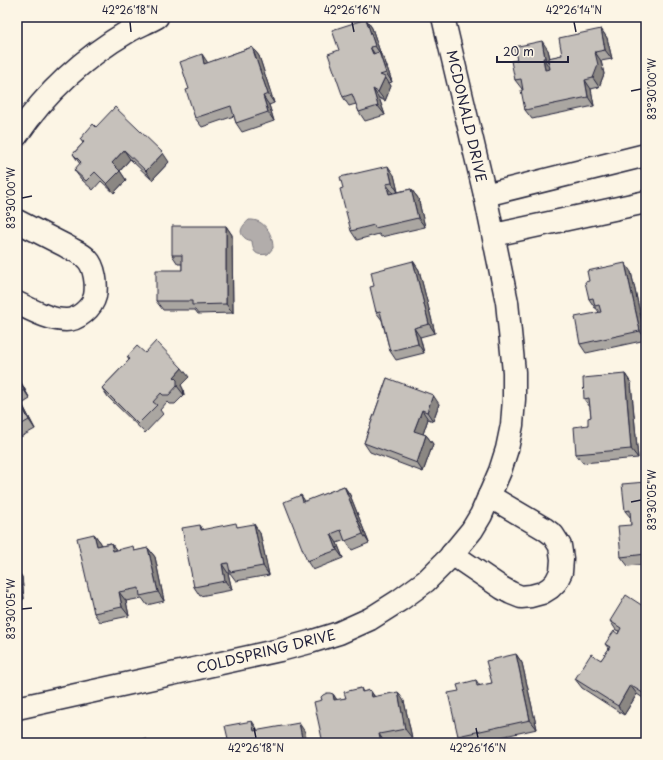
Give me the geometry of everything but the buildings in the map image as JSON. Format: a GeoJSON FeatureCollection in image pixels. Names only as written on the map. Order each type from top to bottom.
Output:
{"type":"FeatureCollection","features":[{"type":"Feature","properties":{"kind":"street"},"geometry":{"type":"LineString","coordinates":[[17,135],[44,100],[74,70],[129,31],[157,17]]}},
{"type":"Feature","properties":{"kind":"street","name":"MCDONALD DRIVE"},"geometry":{"type":"LineString","coordinates":[[443,17],[485,195],[646,155]]}},
{"type":"Feature","properties":{"kind":"street","name":"COLDSPRING DRIVE"},"geometry":{"type":"LineString","coordinates":[[17,708],[280,650],[340,633],[370,619],[400,600],[426,581],[449,558],[472,530],[481,515],[500,471],[507,449],[512,425],[514,372],[507,302],[485,195]]}},
{"type":"Feature","properties":{"kind":"street"},"geometry":{"type":"LineString","coordinates":[[494,235],[646,202]]}},
{"type":"Feature","properties":{"kind":"street"},"geometry":{"type":"LineString","coordinates":[[17,221],[87,259],[94,272],[96,286],[95,298],[88,309],[78,316],[68,320],[55,319],[17,303]]}},
{"type":"Feature","properties":{"kind":"street"},"geometry":{"type":"LineString","coordinates":[[452,554],[502,588],[521,597],[542,593],[556,582],[561,572],[562,559],[560,546],[553,535],[545,528],[489,496]]}},
{"type":"Feature","properties":{"kind":"shaded area"},"geometry":{"type":"Polygon","coordinates":[[[249,220],[260,222],[270,233],[273,248],[268,254],[256,253],[253,248],[252,241],[247,239],[241,233],[245,224],[249,220]]]}}]}
